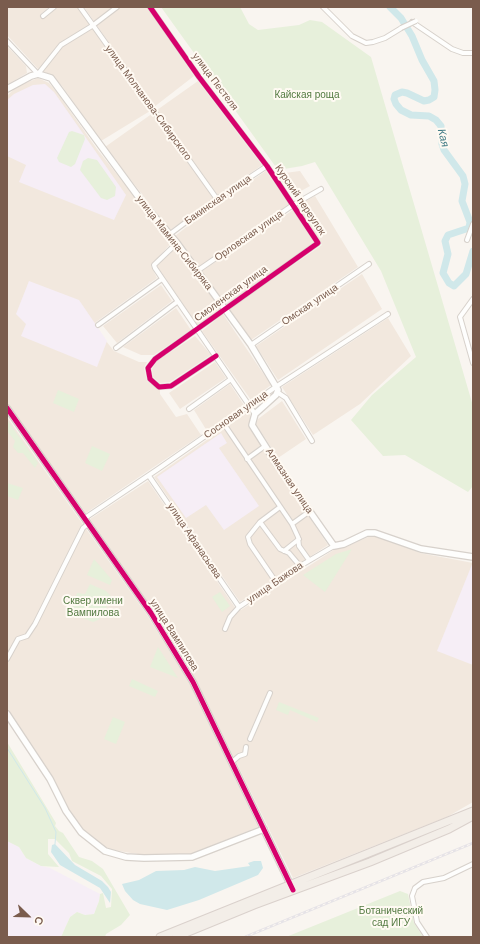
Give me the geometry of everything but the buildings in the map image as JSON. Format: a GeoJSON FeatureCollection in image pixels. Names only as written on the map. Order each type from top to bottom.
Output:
{"type":"FeatureCollection","features":[{"type":"Feature","properties":{"kind":"main road"},"geometry":{"type":"LineString","coordinates":[[176,937],[370,852],[473,811]]}},
{"type":"Feature","properties":{"kind":"main road"},"geometry":{"type":"LineString","coordinates":[[160,937],[292,887],[372,861],[449,829],[473,816]]}},
{"type":"Feature","properties":{"kind":"main road"},"geometry":{"type":"LineString","coordinates":[[448,820],[452,822],[449,829]]}},
{"type":"Feature","properties":{"kind":"main road"},"geometry":{"type":"LineString","coordinates":[[370,852],[367,858],[372,861]]}},
{"type":"Feature","properties":{"kind":"street"},"geometry":{"type":"LineString","coordinates":[[43,16],[54,7]]}},
{"type":"Feature","properties":{"kind":"street","name":"улица Молчанова-Сибирского"},"geometry":{"type":"LineString","coordinates":[[80,7],[92,26],[122,64],[217,199]]}},
{"type":"Feature","properties":{"kind":"street"},"geometry":{"type":"LineString","coordinates":[[7,89],[22,80],[38,74],[61,45],[92,26],[117,7]]}},
{"type":"Feature","properties":{"kind":"street","name":"улица Пестеля"},"geometry":{"type":"LineString","coordinates":[[150,7],[199,77],[267,166]]}},
{"type":"Feature","properties":{"kind":"street"},"geometry":{"type":"LineString","coordinates":[[323,7],[352,36],[366,43],[385,38],[414,21],[452,49],[473,54]]}},
{"type":"Feature","properties":{"kind":"street"},"geometry":{"type":"LineString","coordinates":[[401,28],[416,21],[444,44],[456,50],[473,54]]}},
{"type":"Feature","properties":{"kind":"street"},"geometry":{"type":"LineString","coordinates":[[7,42],[38,74]]}},
{"type":"Feature","properties":{"kind":"street","name":"улица Мамина-Сибиряка"},"geometry":{"type":"LineString","coordinates":[[38,74],[51,78],[59,88],[139,198],[177,243],[250,345],[277,386]]}},
{"type":"Feature","properties":{"kind":"street","name":"Бакинская улица"},"geometry":{"type":"LineString","coordinates":[[170,234],[217,199],[267,166]]}},
{"type":"Feature","properties":{"kind":"street","name":"Курский переулок"},"geometry":{"type":"LineString","coordinates":[[267,166],[318,243]]}},
{"type":"Feature","properties":{"kind":"street","name":"Орловская улица"},"geometry":{"type":"LineString","coordinates":[[197,272],[293,205],[321,189]]}},
{"type":"Feature","properties":{"kind":"street"},"geometry":{"type":"LineString","coordinates":[[468,240],[473,224]]}},
{"type":"Feature","properties":{"kind":"street","name":"Алмазная улица"},"geometry":{"type":"LineString","coordinates":[[177,243],[154,265],[162,280],[196,331],[216,356],[250,406],[255,414],[252,425],[334,546]]}},
{"type":"Feature","properties":{"kind":"street","name":"Смоленская улица"},"geometry":{"type":"LineString","coordinates":[[216,356],[171,386],[159,387],[150,379],[148,368],[155,359],[196,331],[224,308],[318,243]]}},
{"type":"Feature","properties":{"kind":"street","name":"Омская улица"},"geometry":{"type":"LineString","coordinates":[[250,345],[369,264]]}},
{"type":"Feature","properties":{"kind":"street"},"geometry":{"type":"LineString","coordinates":[[98,325],[162,280]]}},
{"type":"Feature","properties":{"kind":"street"},"geometry":{"type":"LineString","coordinates":[[473,299],[460,317],[473,363]]}},
{"type":"Feature","properties":{"kind":"street"},"geometry":{"type":"LineString","coordinates":[[116,348],[177,302]]}},
{"type":"Feature","properties":{"kind":"street","name":"Сосновая улица"},"geometry":{"type":"LineString","coordinates":[[85,518],[149,476],[277,386],[388,314]]}},
{"type":"Feature","properties":{"kind":"street"},"geometry":{"type":"LineString","coordinates":[[189,409],[231,379]]}},
{"type":"Feature","properties":{"kind":"street"},"geometry":{"type":"LineString","coordinates":[[255,414],[277,392],[277,386]]}},
{"type":"Feature","properties":{"kind":"street"},"geometry":{"type":"LineString","coordinates":[[277,392],[286,398],[312,440]]}},
{"type":"Feature","properties":{"kind":"street","name":"улица Вампилова"},"geometry":{"type":"LineString","coordinates":[[7,408],[151,613],[193,682],[292,887]]}},
{"type":"Feature","properties":{"kind":"street"},"geometry":{"type":"LineString","coordinates":[[224,424],[292,524],[299,539],[299,546],[309,560]]}},
{"type":"Feature","properties":{"kind":"street"},"geometry":{"type":"LineString","coordinates":[[247,459],[265,446]]}},
{"type":"Feature","properties":{"kind":"street","name":"улица Афанасьева"},"geometry":{"type":"LineString","coordinates":[[149,476],[239,607]]}},
{"type":"Feature","properties":{"kind":"street"},"geometry":{"type":"LineString","coordinates":[[276,582],[250,544],[248,537],[260,522],[280,507]]}},
{"type":"Feature","properties":{"kind":"street"},"geometry":{"type":"LineString","coordinates":[[292,524],[310,511]]}},
{"type":"Feature","properties":{"kind":"street"},"geometry":{"type":"LineString","coordinates":[[260,522],[280,549],[289,553],[300,566]]}},
{"type":"Feature","properties":{"kind":"street"},"geometry":{"type":"LineString","coordinates":[[7,659],[18,639],[27,636],[35,624],[84,528],[88,524]]}},
{"type":"Feature","properties":{"kind":"street"},"geometry":{"type":"LineString","coordinates":[[334,546],[344,544],[367,533],[375,533],[421,549],[473,557]]}},
{"type":"Feature","properties":{"kind":"street"},"geometry":{"type":"LineString","coordinates":[[284,550],[299,539]]}},
{"type":"Feature","properties":{"kind":"street","name":"улица Бажова"},"geometry":{"type":"LineString","coordinates":[[225,629],[230,616],[239,607],[309,560],[334,546]]}},
{"type":"Feature","properties":{"kind":"street"},"geometry":{"type":"LineString","coordinates":[[250,738],[270,693]]}},
{"type":"Feature","properties":{"kind":"street"},"geometry":{"type":"LineString","coordinates":[[7,714],[50,779],[66,811],[81,832],[105,851],[126,857],[192,857],[264,829]]}},
{"type":"Feature","properties":{"kind":"street"},"geometry":{"type":"LineString","coordinates":[[232,762],[239,756],[245,755],[246,747]]}},
{"type":"Feature","properties":{"kind":"street"},"geometry":{"type":"LineString","coordinates":[[427,937],[417,922],[412,896],[415,888],[423,882],[444,878],[473,864]]}},
{"type":"Feature","properties":{"kind":"shaded area"},"geometry":{"type":"Polygon","coordinates":[[[7,7],[49,7],[41,14],[46,17],[58,7],[79,7],[150,111],[101,141],[62,86],[52,76],[39,70],[7,35],[7,7]]]}},
{"type":"Feature","properties":{"kind":"shaded area"},"geometry":{"type":"Polygon","coordinates":[[[84,7],[148,7],[194,76],[154,107],[84,7]]]}},
{"type":"Feature","properties":{"kind":"shaded area"},"geometry":{"type":"Polygon","coordinates":[[[7,46],[26,66],[27,73],[7,85],[7,46]]]}},
{"type":"Feature","properties":{"kind":"shaded area"},"geometry":{"type":"Polygon","coordinates":[[[38,78],[49,83],[56,91],[97,149],[171,243],[151,266],[157,278],[96,322],[94,326],[114,351],[139,362],[147,362],[144,368],[147,381],[160,390],[160,394],[176,417],[187,414],[201,435],[86,513],[7,403],[7,96],[16,87],[38,78]]]}},
{"type":"Feature","properties":{"kind":"shaded area"},"geometry":{"type":"Polygon","coordinates":[[[198,81],[262,165],[218,196],[157,110],[198,81]]]}},
{"type":"Feature","properties":{"kind":"shaded area"},"geometry":{"type":"Polygon","coordinates":[[[45,84],[54,92],[126,195],[114,220],[19,182],[26,165],[7,156],[7,100],[14,94],[33,85],[45,84]]]}},
{"type":"Feature","properties":{"kind":"shaded area"},"geometry":{"type":"Polygon","coordinates":[[[153,113],[215,199],[170,230],[105,147],[153,113]]]}},
{"type":"Feature","properties":{"kind":"shaded area"},"geometry":{"type":"Polygon","coordinates":[[[266,171],[290,205],[198,268],[175,236],[216,204],[266,171]]]}},
{"type":"Feature","properties":{"kind":"shaded area"},"geometry":{"type":"Polygon","coordinates":[[[300,171],[310,186],[292,196],[277,174],[300,171]]]}},
{"type":"Feature","properties":{"kind":"shaded area"},"geometry":{"type":"Polygon","coordinates":[[[315,196],[358,267],[251,340],[229,309],[322,245],[297,205],[315,196]]]}},
{"type":"Feature","properties":{"kind":"shaded area"},"geometry":{"type":"Polygon","coordinates":[[[293,210],[315,244],[226,305],[202,271],[293,210]]]}},
{"type":"Feature","properties":{"kind":"shaded area"},"geometry":{"type":"Polygon","coordinates":[[[177,247],[221,308],[197,325],[157,266],[177,247]]]}},
{"type":"Feature","properties":{"kind":"shaded area"},"geometry":{"type":"Polygon","coordinates":[[[362,274],[382,309],[278,380],[256,346],[362,274]]]}},
{"type":"Feature","properties":{"kind":"shaded area"},"geometry":{"type":"Polygon","coordinates":[[[29,281],[79,300],[107,341],[97,367],[21,336],[26,324],[16,314],[29,281]]]}},
{"type":"Feature","properties":{"kind":"shaded area"},"geometry":{"type":"Polygon","coordinates":[[[161,285],[172,301],[117,343],[103,326],[161,285]]]}},
{"type":"Feature","properties":{"kind":"shaded area"},"geometry":{"type":"Polygon","coordinates":[[[176,308],[191,330],[154,355],[141,355],[123,347],[176,308]]]}},
{"type":"Feature","properties":{"kind":"shaded area"},"geometry":{"type":"Polygon","coordinates":[[[223,314],[271,385],[251,400],[202,331],[223,314]]]}},
{"type":"Feature","properties":{"kind":"shaded area"},"geometry":{"type":"Polygon","coordinates":[[[388,318],[411,356],[360,404],[313,435],[282,387],[388,318]]]}},
{"type":"Feature","properties":{"kind":"shaded area"},"geometry":{"type":"Polygon","coordinates":[[[195,336],[211,355],[170,382],[160,383],[153,377],[152,369],[157,361],[195,336]]]}},
{"type":"Feature","properties":{"kind":"shaded area"},"geometry":{"type":"Polygon","coordinates":[[[215,362],[226,378],[180,409],[169,393],[215,362]]]}},
{"type":"Feature","properties":{"kind":"shaded area"},"geometry":{"type":"Polygon","coordinates":[[[230,384],[244,405],[207,431],[194,410],[230,384]]]}},
{"type":"Feature","properties":{"kind":"shaded area"},"geometry":{"type":"Polygon","coordinates":[[[282,401],[306,439],[278,458],[256,424],[258,419],[282,401]]]}},
{"type":"Feature","properties":{"kind":"shaded area"},"geometry":{"type":"Polygon","coordinates":[[[248,411],[251,417],[249,427],[328,545],[240,602],[154,477],[248,411]]]}},
{"type":"Feature","properties":{"kind":"shaded area"},"geometry":{"type":"Polygon","coordinates":[[[7,417],[147,615],[190,684],[258,827],[191,854],[144,855],[106,849],[83,830],[68,811],[53,778],[7,709],[7,417]]]}},
{"type":"Feature","properties":{"kind":"shaded area"},"geometry":{"type":"Polygon","coordinates":[[[221,433],[227,443],[219,448],[259,506],[224,530],[206,505],[186,518],[157,477],[221,433]]]}},
{"type":"Feature","properties":{"kind":"shaded area"},"geometry":{"type":"Polygon","coordinates":[[[148,481],[236,609],[241,610],[335,549],[346,547],[368,537],[379,535],[420,553],[473,563],[473,802],[447,817],[293,878],[196,680],[154,611],[90,519],[148,481]]]}},
{"type":"Feature","properties":{"kind":"shaded area"},"geometry":{"type":"Polygon","coordinates":[[[473,562],[473,665],[437,651],[473,562]]]}},
{"type":"Feature","properties":{"kind":"shaded area"},"geometry":{"type":"Polygon","coordinates":[[[7,841],[19,847],[26,858],[41,866],[50,868],[100,894],[94,914],[85,915],[77,912],[70,917],[61,937],[7,937],[7,841]]]}},
{"type":"Feature","properties":{"kind":"green space","name":"Кайская роща"},"geometry":{"type":"Polygon","coordinates":[[[161,7],[240,7],[249,24],[258,30],[299,25],[310,20],[322,22],[371,57],[473,406],[473,486],[468,492],[405,455],[383,456],[351,420],[372,395],[416,357],[381,271],[315,162],[278,170],[161,7]]]}},
{"type":"Feature","properties":{"kind":"green space"},"geometry":{"type":"Polygon","coordinates":[[[72,131],[84,135],[85,139],[75,164],[71,167],[59,162],[57,158],[69,132],[72,131]]]}},
{"type":"Feature","properties":{"kind":"green space"},"geometry":{"type":"Polygon","coordinates":[[[88,158],[97,160],[116,187],[115,196],[107,200],[101,198],[80,170],[83,161],[88,158]]]}},
{"type":"Feature","properties":{"kind":"green space"},"geometry":{"type":"Polygon","coordinates":[[[58,390],[79,399],[74,412],[53,403],[58,390]]]}},
{"type":"Feature","properties":{"kind":"green space"},"geometry":{"type":"Polygon","coordinates":[[[7,420],[38,463],[35,468],[23,453],[18,453],[13,447],[15,441],[7,431],[7,420]]]}},
{"type":"Feature","properties":{"kind":"green space"},"geometry":{"type":"Polygon","coordinates":[[[92,446],[110,454],[102,471],[85,463],[92,446]]]}},
{"type":"Feature","properties":{"kind":"green space"},"geometry":{"type":"Polygon","coordinates":[[[7,483],[23,488],[18,500],[7,496],[7,483]]]}},
{"type":"Feature","properties":{"kind":"green space"},"geometry":{"type":"Polygon","coordinates":[[[352,549],[325,592],[303,575],[336,554],[352,549]]]}},
{"type":"Feature","properties":{"kind":"green space"},"geometry":{"type":"Polygon","coordinates":[[[94,559],[112,580],[110,585],[87,575],[94,559]]]}},
{"type":"Feature","properties":{"kind":"green space","name":"Сквер имени Вампилова"},"geometry":{"type":"Polygon","coordinates":[[[90,584],[106,591],[112,597],[113,602],[107,605],[105,614],[93,622],[80,617],[78,613],[70,609],[77,593],[85,594],[90,584]]]}},
{"type":"Feature","properties":{"kind":"green space"},"geometry":{"type":"Polygon","coordinates":[[[220,592],[230,606],[222,612],[212,597],[220,592]]]}},
{"type":"Feature","properties":{"kind":"green space"},"geometry":{"type":"Polygon","coordinates":[[[158,647],[178,678],[150,667],[158,647]]]}},
{"type":"Feature","properties":{"kind":"green space"},"geometry":{"type":"Polygon","coordinates":[[[132,679],[158,691],[155,697],[129,686],[132,679]]]}},
{"type":"Feature","properties":{"kind":"green space"},"geometry":{"type":"Polygon","coordinates":[[[279,702],[319,718],[317,722],[290,710],[288,715],[276,710],[279,702]]]}},
{"type":"Feature","properties":{"kind":"green space"},"geometry":{"type":"Polygon","coordinates":[[[113,717],[125,722],[116,744],[104,739],[113,717]]]}},
{"type":"Feature","properties":{"kind":"green space"},"geometry":{"type":"Polygon","coordinates":[[[7,742],[56,823],[55,826],[63,833],[79,857],[92,861],[103,869],[130,915],[121,925],[106,934],[105,937],[61,937],[70,917],[77,912],[85,915],[94,914],[100,894],[103,893],[106,908],[111,907],[112,889],[101,876],[72,861],[69,853],[55,839],[48,839],[48,854],[59,867],[41,866],[26,858],[19,847],[7,841],[7,742]]]}},
{"type":"Feature","properties":{"kind":"green space","name":"Ботанический сад ИГУ"},"geometry":{"type":"Polygon","coordinates":[[[400,891],[408,894],[414,923],[423,937],[286,937],[400,891]]]}},
{"type":"Feature","properties":{"kind":"water"},"geometry":{"type":"Polygon","coordinates":[[[55,844],[75,865],[102,881],[108,887],[111,892],[110,903],[100,888],[60,865],[51,852],[52,845],[55,844]]]}},
{"type":"Feature","properties":{"kind":"water"},"geometry":{"type":"Polygon","coordinates":[[[261,861],[263,868],[258,875],[199,900],[167,910],[140,904],[133,900],[125,891],[122,884],[139,880],[156,871],[184,870],[195,867],[215,871],[250,866],[248,863],[261,861]]]}},
{"type":"Feature","properties":{"kind":"waterway","name":"Кая"},"geometry":{"type":"LineString","coordinates":[[390,7],[401,18],[412,36],[422,60],[434,81],[435,90],[434,97],[424,101],[402,92],[395,95],[394,99],[396,104],[401,110],[411,115],[429,116],[436,120],[441,126],[442,144],[444,150],[463,176],[465,184],[462,201],[470,222],[469,228],[448,235],[445,241],[448,254],[443,273],[449,283],[454,286],[466,274],[473,251]]}},
{"type":"Feature","properties":{"kind":"waterway"},"geometry":{"type":"LineString","coordinates":[[7,748],[45,808],[56,832],[55,844]]}},
{"type":"Feature","properties":{"kind":"railway"},"geometry":{"type":"LineString","coordinates":[[245,937],[473,843]]}},
{"type":"Feature","properties":{"kind":"cycle path"},"geometry":{"type":"LineString","coordinates":[[150,7],[199,77],[267,166],[318,243],[155,359],[148,368],[150,379],[159,387],[171,386],[216,356]]}},
{"type":"Feature","properties":{"kind":"cycle path"},"geometry":{"type":"LineString","coordinates":[[7,408],[151,613],[193,682],[293,890]]}}]}
